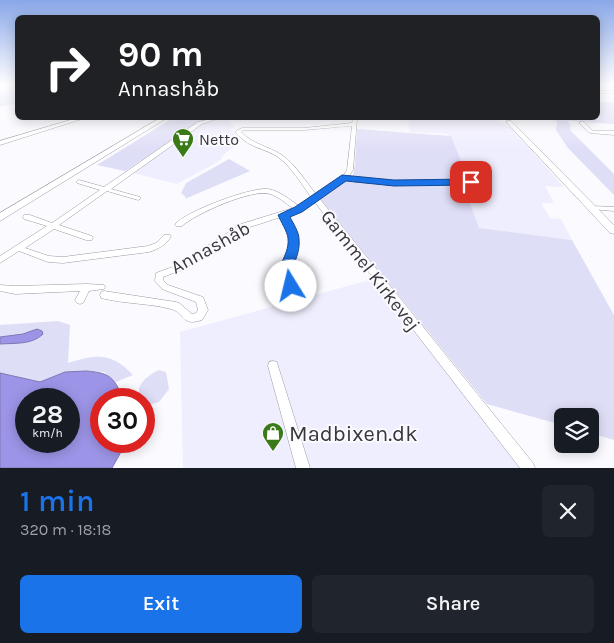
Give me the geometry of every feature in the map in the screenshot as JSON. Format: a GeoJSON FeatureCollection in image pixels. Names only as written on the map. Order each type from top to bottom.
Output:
{"type":"FeatureCollection","features":[{"type":"Feature","properties":{"kind":"main road"},"geometry":{"type":"LineString","coordinates":[[0,218],[161,120]]}},
{"type":"Feature","properties":{"kind":"main road"},"geometry":{"type":"LineString","coordinates":[[139,134],[165,120]]}},
{"type":"Feature","properties":{"kind":"street"},"geometry":{"type":"LineString","coordinates":[[0,142],[75,120]]}},
{"type":"Feature","properties":{"kind":"street"},"geometry":{"type":"LineString","coordinates":[[0,260],[53,226],[200,124],[212,120]]}},
{"type":"Feature","properties":{"kind":"street"},"geometry":{"type":"LineString","coordinates":[[507,120],[614,231]]}},
{"type":"Feature","properties":{"kind":"street"},"geometry":{"type":"LineString","coordinates":[[354,121],[350,170],[345,177],[355,180],[394,183],[471,182]]}},
{"type":"Feature","properties":{"kind":"street","name":"Gammel Kirkevej"},"geometry":{"type":"LineString","coordinates":[[354,121],[304,129],[242,129],[238,131],[249,144],[284,159],[528,468]]}},
{"type":"Feature","properties":{"kind":"street"},"geometry":{"type":"LineString","coordinates":[[582,123],[592,132],[614,133]]}},
{"type":"Feature","properties":{"kind":"street"},"geometry":{"type":"LineString","coordinates":[[606,134],[614,141]]}},
{"type":"Feature","properties":{"kind":"street","name":"Annashåb"},"geometry":{"type":"LineString","coordinates":[[86,287],[176,306],[187,316],[196,319],[203,310],[200,300],[165,288],[159,281],[159,275],[181,268],[244,226],[299,210],[314,197],[345,177]]}},
{"type":"Feature","properties":{"kind":"street"},"geometry":{"type":"LineString","coordinates":[[79,182],[138,198]]}},
{"type":"Feature","properties":{"kind":"street","name":"Annashåb"},"geometry":{"type":"LineString","coordinates":[[179,224],[193,215],[259,191],[272,192],[299,210]]}},
{"type":"Feature","properties":{"kind":"street"},"geometry":{"type":"LineString","coordinates":[[123,201],[129,196]]}},
{"type":"Feature","properties":{"kind":"street"},"geometry":{"type":"LineString","coordinates":[[592,208],[614,209]]}},
{"type":"Feature","properties":{"kind":"street"},"geometry":{"type":"LineString","coordinates":[[284,215],[294,237],[286,278],[291,286]]}},
{"type":"Feature","properties":{"kind":"street"},"geometry":{"type":"LineString","coordinates":[[26,217],[88,238]]}},
{"type":"Feature","properties":{"kind":"street"},"geometry":{"type":"LineString","coordinates":[[18,248],[48,259],[63,260],[149,249],[159,245],[167,238]]}},
{"type":"Feature","properties":{"kind":"street"},"geometry":{"type":"LineString","coordinates":[[0,288],[15,290],[86,287],[80,300]]}},
{"type":"Feature","properties":{"kind":"street"},"geometry":{"type":"LineString","coordinates":[[273,366],[303,468]]}},
{"type":"Feature","properties":{"kind":"shaded area"},"geometry":{"type":"Polygon","coordinates":[[[600,106],[614,106],[614,124],[568,121],[571,131],[614,174],[614,195],[568,148],[556,130],[557,122],[555,120],[600,120],[600,106]]]}},
{"type":"Feature","properties":{"kind":"shaded area"},"geometry":{"type":"Polygon","coordinates":[[[170,120],[206,120],[199,122],[125,171],[97,165],[170,120]]]}},
{"type":"Feature","properties":{"kind":"shaded area"},"geometry":{"type":"Polygon","coordinates":[[[206,120],[229,120],[234,127],[231,129],[240,141],[221,157],[221,160],[177,184],[125,171],[199,122],[206,120]]]}},
{"type":"Feature","properties":{"kind":"shaded area"},"geometry":{"type":"Polygon","coordinates":[[[407,120],[497,120],[510,127],[564,187],[545,186],[554,203],[541,203],[550,218],[561,219],[572,240],[479,229],[448,134],[410,132],[407,120]]]}},
{"type":"Feature","properties":{"kind":"shaded area"},"geometry":{"type":"Polygon","coordinates":[[[357,129],[451,136],[467,176],[463,183],[479,228],[572,240],[614,315],[614,440],[599,436],[599,408],[554,408],[554,423],[487,404],[321,200],[322,197],[353,175],[357,129]]]}},
{"type":"Feature","properties":{"kind":"shaded area"},"geometry":{"type":"Polygon","coordinates":[[[229,159],[250,171],[185,199],[186,197],[181,193],[186,183],[229,159]]]}},
{"type":"Feature","properties":{"kind":"shaded area"},"geometry":{"type":"Polygon","coordinates":[[[373,279],[521,468],[183,468],[180,332],[373,279]]]}},
{"type":"Feature","properties":{"kind":"shaded area"},"geometry":{"type":"Polygon","coordinates":[[[58,321],[70,325],[68,363],[87,358],[103,357],[118,362],[133,375],[116,382],[104,372],[65,372],[40,382],[0,373],[0,325],[58,321]]]}},
{"type":"Feature","properties":{"kind":"shaded area"},"geometry":{"type":"Polygon","coordinates":[[[37,329],[42,331],[43,334],[39,338],[23,343],[0,344],[0,337],[23,334],[37,329]]]}},
{"type":"Feature","properties":{"kind":"shaded area"},"geometry":{"type":"Polygon","coordinates":[[[159,370],[166,372],[169,389],[159,402],[155,403],[155,388],[139,388],[143,381],[159,370]]]}},
{"type":"Feature","properties":{"kind":"shaded area"},"geometry":{"type":"Polygon","coordinates":[[[86,371],[101,373],[114,381],[118,388],[90,388],[90,453],[120,453],[112,468],[0,468],[0,373],[40,382],[65,372],[86,371]]]}},
{"type":"Feature","properties":{"kind":"place","name":"Netto"},"geometry":{"type":"Point","coordinates":[183,158]}},
{"type":"Feature","properties":{"kind":"place","name":"Madbixen.dk"},"geometry":{"type":"Point","coordinates":[273,452]}},
{"type":"Feature","properties":{"kind":"route"},"geometry":{"type":"LineString","coordinates":[[291,286],[286,278],[287,263],[294,237],[284,215],[299,210],[314,197],[345,177],[355,180],[394,183],[471,182]]}}]}
